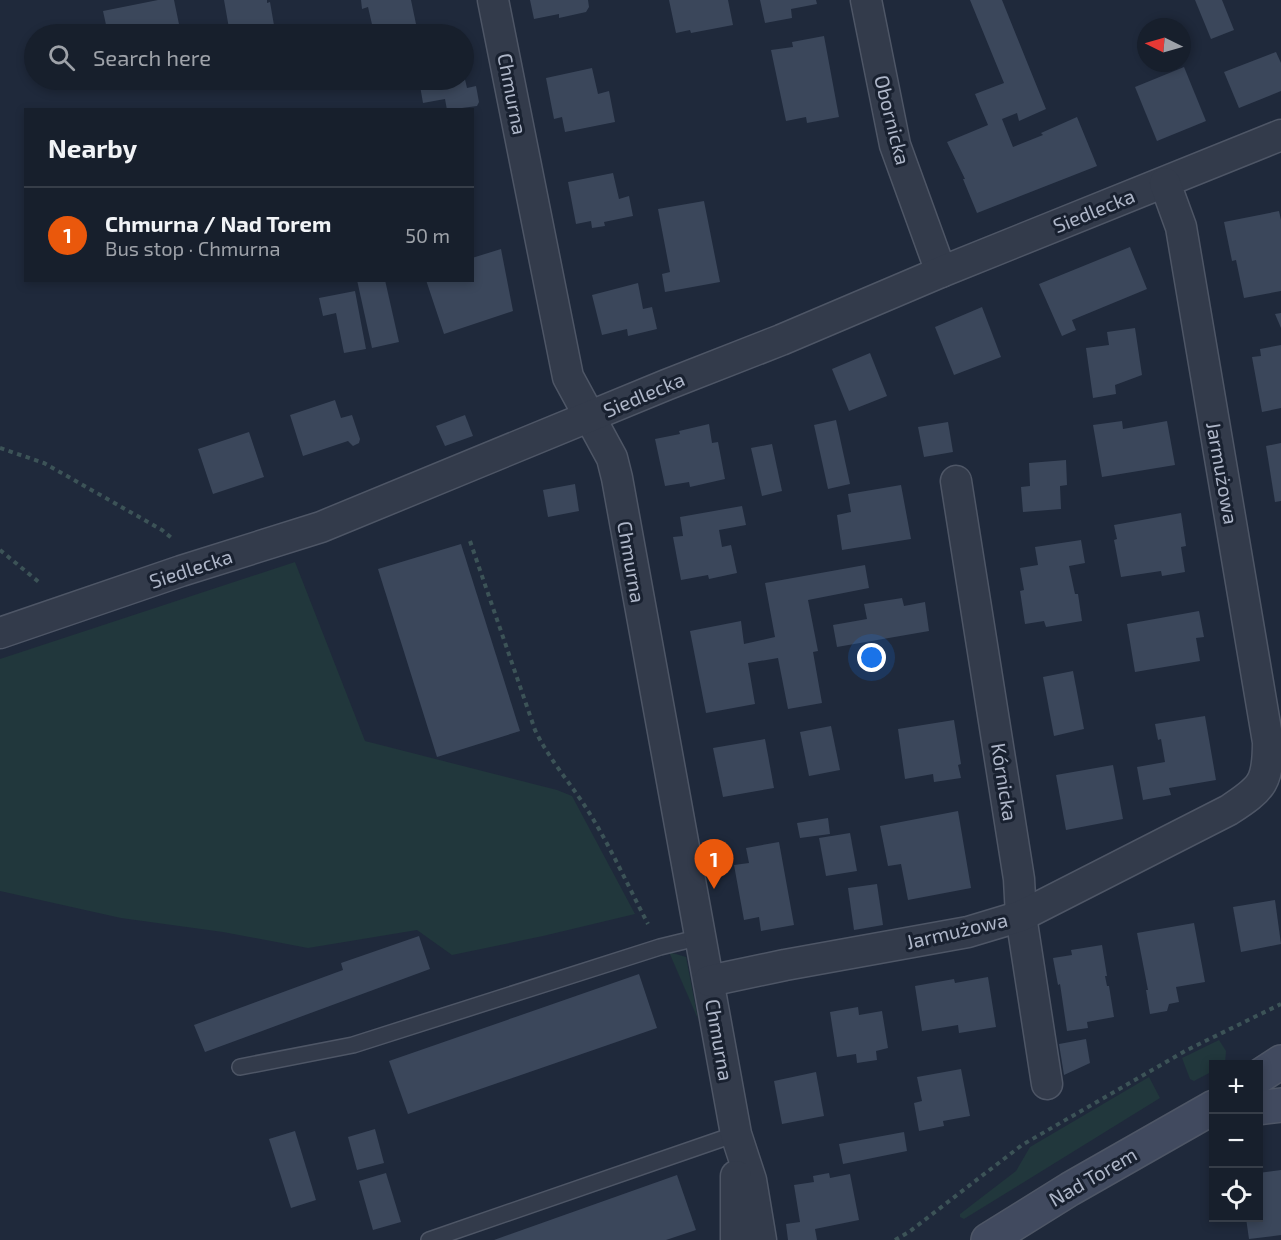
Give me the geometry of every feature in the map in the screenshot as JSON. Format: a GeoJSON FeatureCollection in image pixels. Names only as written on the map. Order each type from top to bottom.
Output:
{"type":"FeatureCollection","features":[{"type":"Feature","properties":{"kind":"main road"},"geometry":{"type":"LineString","coordinates":[[1263,1074],[1281,1062]]}},
{"type":"Feature","properties":{"kind":"main road"},"geometry":{"type":"LineString","coordinates":[[1263,1107],[1281,1104]]}},
{"type":"Feature","properties":{"kind":"main road","name":"Nad Torem"},"geometry":{"type":"LineString","coordinates":[[988,1240],[1070,1189],[1209,1112]]}},
{"type":"Feature","properties":{"kind":"street","name":"Chmurna"},"geometry":{"type":"LineString","coordinates":[[493,0],[568,377],[612,458],[617,478],[736,1134],[751,1180],[761,1240]]}},
{"type":"Feature","properties":{"kind":"street","name":"Obornicka"},"geometry":{"type":"LineString","coordinates":[[866,0],[895,145],[941,272]]}},
{"type":"Feature","properties":{"kind":"street","name":"Siedlecka"},"geometry":{"type":"LineString","coordinates":[[0,633],[321,527],[1281,135]]}},
{"type":"Feature","properties":{"kind":"street","name":"Jarmużowa"},"geometry":{"type":"LineString","coordinates":[[709,981],[827,956],[968,932],[1021,916],[1229,810],[1274,776],[1181,227],[1165,183]]}},
{"type":"Feature","properties":{"kind":"street","name":"Kórnicka"},"geometry":{"type":"LineString","coordinates":[[956,481],[1019,879],[1021,916],[1047,1084]]}},
{"type":"Feature","properties":{"kind":"street","name":"Chmurna"},"geometry":{"type":"LineString","coordinates":[[736,1134],[736,1240]]}},
{"type":"Feature","properties":{"kind":"lane"},"geometry":{"type":"LineString","coordinates":[[240,1067],[353,1045],[660,946],[701,937]]}},
{"type":"Feature","properties":{"kind":"lane"},"geometry":{"type":"LineString","coordinates":[[429,1240],[736,1134]]}},
{"type":"Feature","properties":{"kind":"path"},"geometry":{"type":"LineString","coordinates":[[0,448],[44,464],[162,530],[195,556],[199,566]]}},
{"type":"Feature","properties":{"kind":"path"},"geometry":{"type":"LineString","coordinates":[[470,541],[535,730],[545,752],[583,803],[660,946]]}},
{"type":"Feature","properties":{"kind":"path"},"geometry":{"type":"LineString","coordinates":[[0,550],[71,609]]}},
{"type":"Feature","properties":{"kind":"path"},"geometry":{"type":"LineString","coordinates":[[895,1240],[909,1232],[1022,1146],[1175,1057],[1281,1004]]}},
{"type":"Feature","properties":{"kind":"green space"},"geometry":{"type":"Polygon","coordinates":[[[295,562],[365,741],[557,790],[572,796],[635,914],[452,955],[417,930],[308,948],[223,932],[121,918],[0,891],[0,659],[295,562]]]}},
{"type":"Feature","properties":{"kind":"green space"},"geometry":{"type":"Polygon","coordinates":[[[669,952],[686,957],[698,1019],[669,952]]]}},
{"type":"Feature","properties":{"kind":"green space"},"geometry":{"type":"Polygon","coordinates":[[[1219,1040],[1226,1051],[1225,1060],[1209,1060],[1209,1073],[1194,1081],[1190,1079],[1182,1058],[1219,1040]]]}},
{"type":"Feature","properties":{"kind":"green space"},"geometry":{"type":"Polygon","coordinates":[[[1149,1077],[1160,1098],[964,1219],[960,1217],[960,1214],[1016,1171],[1030,1147],[1149,1077]]]}},
{"type":"Feature","properties":{"kind":"building"},"geometry":{"type":"Polygon","coordinates":[[[158,0],[174,0],[179,24],[106,24],[103,11],[158,0]]]}},
{"type":"Feature","properties":{"kind":"building"},"geometry":{"type":"Polygon","coordinates":[[[224,0],[267,0],[267,3],[270,2],[274,24],[228,24],[224,0]]]}},
{"type":"Feature","properties":{"kind":"building"},"geometry":{"type":"Polygon","coordinates":[[[361,0],[411,0],[416,24],[372,24],[368,7],[362,9],[361,0]]]}},
{"type":"Feature","properties":{"kind":"building"},"geometry":{"type":"Polygon","coordinates":[[[530,0],[588,0],[589,7],[586,12],[559,18],[559,14],[534,19],[530,0]]]}},
{"type":"Feature","properties":{"kind":"building"},"geometry":{"type":"Polygon","coordinates":[[[669,0],[728,0],[733,25],[691,33],[690,30],[676,33],[669,0]]]}},
{"type":"Feature","properties":{"kind":"building"},"geometry":{"type":"Polygon","coordinates":[[[760,0],[816,0],[817,4],[791,9],[792,18],[765,23],[760,0]]]}},
{"type":"Feature","properties":{"kind":"building"},"geometry":{"type":"Polygon","coordinates":[[[970,0],[1002,0],[1046,109],[1019,121],[1017,113],[1002,119],[1013,147],[1043,135],[1041,133],[1077,117],[1097,166],[977,213],[963,179],[965,179],[947,142],[988,125],[975,94],[1004,83],[970,0]]]}},
{"type":"Feature","properties":{"kind":"building"},"geometry":{"type":"Polygon","coordinates":[[[1195,0],[1222,0],[1234,30],[1211,39],[1195,0]]]}},
{"type":"Feature","properties":{"kind":"building"},"geometry":{"type":"Polygon","coordinates":[[[824,36],[839,117],[807,123],[806,117],[786,121],[771,50],[793,47],[792,42],[824,36]]]}},
{"type":"Feature","properties":{"kind":"building"},"geometry":{"type":"Polygon","coordinates":[[[1276,52],[1281,63],[1281,91],[1239,108],[1224,72],[1276,52]]]}},
{"type":"Feature","properties":{"kind":"building"},"geometry":{"type":"Polygon","coordinates":[[[592,68],[598,94],[609,91],[615,122],[565,132],[562,117],[554,119],[546,78],[592,68]]]}},
{"type":"Feature","properties":{"kind":"building"},"geometry":{"type":"Polygon","coordinates":[[[1172,72],[1186,72],[1206,121],[1157,141],[1135,87],[1172,72]]]}},
{"type":"Feature","properties":{"kind":"building"},"geometry":{"type":"Polygon","coordinates":[[[476,86],[479,102],[477,106],[462,108],[447,108],[445,99],[423,103],[421,90],[474,90],[476,86]]]}},
{"type":"Feature","properties":{"kind":"building"},"geometry":{"type":"Polygon","coordinates":[[[613,173],[619,199],[629,196],[633,216],[604,222],[605,226],[592,228],[591,221],[576,224],[568,182],[613,173]]]}},
{"type":"Feature","properties":{"kind":"building"},"geometry":{"type":"Polygon","coordinates":[[[704,201],[720,282],[665,292],[662,274],[670,272],[658,209],[704,201]]]}},
{"type":"Feature","properties":{"kind":"building"},"geometry":{"type":"Polygon","coordinates":[[[1279,211],[1281,291],[1244,298],[1236,260],[1232,261],[1224,222],[1279,211]]]}},
{"type":"Feature","properties":{"kind":"building"},"geometry":{"type":"Polygon","coordinates":[[[1130,247],[1147,289],[1072,320],[1076,330],[1062,336],[1039,284],[1130,247]]]}},
{"type":"Feature","properties":{"kind":"building"},"geometry":{"type":"Polygon","coordinates":[[[501,249],[513,311],[444,334],[427,282],[474,282],[474,257],[501,249]]]}},
{"type":"Feature","properties":{"kind":"building"},"geometry":{"type":"Polygon","coordinates":[[[357,282],[385,282],[399,342],[372,348],[357,282]]]}},
{"type":"Feature","properties":{"kind":"building"},"geometry":{"type":"Polygon","coordinates":[[[638,283],[643,309],[652,307],[657,329],[628,336],[627,329],[602,335],[592,295],[638,283]]]}},
{"type":"Feature","properties":{"kind":"building"},"geometry":{"type":"Polygon","coordinates":[[[355,291],[366,349],[344,353],[336,313],[323,316],[319,298],[355,291]]]}},
{"type":"Feature","properties":{"kind":"building"},"geometry":{"type":"Polygon","coordinates":[[[982,307],[1001,357],[954,375],[935,327],[982,307]]]}},
{"type":"Feature","properties":{"kind":"building"},"geometry":{"type":"Polygon","coordinates":[[[1281,313],[1281,328],[1275,314],[1281,313]]]}},
{"type":"Feature","properties":{"kind":"building"},"geometry":{"type":"Polygon","coordinates":[[[1135,328],[1142,375],[1115,385],[1116,394],[1093,398],[1086,348],[1109,345],[1107,332],[1135,328]]]}},
{"type":"Feature","properties":{"kind":"building"},"geometry":{"type":"Polygon","coordinates":[[[1281,345],[1281,408],[1262,412],[1252,357],[1261,356],[1260,349],[1281,345]]]}},
{"type":"Feature","properties":{"kind":"building"},"geometry":{"type":"Polygon","coordinates":[[[870,353],[887,396],[849,411],[832,369],[870,353]]]}},
{"type":"Feature","properties":{"kind":"building"},"geometry":{"type":"Polygon","coordinates":[[[335,400],[341,418],[352,415],[360,439],[359,443],[353,446],[348,441],[303,456],[290,415],[335,400]]]}},
{"type":"Feature","properties":{"kind":"building"},"geometry":{"type":"Polygon","coordinates":[[[465,415],[473,436],[445,446],[436,426],[465,415]]]}},
{"type":"Feature","properties":{"kind":"building"},"geometry":{"type":"Polygon","coordinates":[[[836,420],[850,484],[828,489],[814,425],[836,420]]]}},
{"type":"Feature","properties":{"kind":"building"},"geometry":{"type":"Polygon","coordinates":[[[1122,421],[1123,429],[1167,421],[1175,465],[1102,477],[1093,425],[1122,421]]]}},
{"type":"Feature","properties":{"kind":"building"},"geometry":{"type":"Polygon","coordinates":[[[948,422],[953,452],[924,457],[918,427],[948,422]]]}},
{"type":"Feature","properties":{"kind":"building"},"geometry":{"type":"Polygon","coordinates":[[[709,424],[712,443],[718,442],[725,479],[690,487],[689,482],[665,486],[655,439],[680,434],[679,431],[709,424]]]}},
{"type":"Feature","properties":{"kind":"building"},"geometry":{"type":"Polygon","coordinates":[[[249,432],[264,477],[213,494],[198,449],[249,432]]]}},
{"type":"Feature","properties":{"kind":"building"},"geometry":{"type":"Polygon","coordinates":[[[1281,443],[1281,501],[1275,502],[1266,446],[1281,443]]]}},
{"type":"Feature","properties":{"kind":"building"},"geometry":{"type":"Polygon","coordinates":[[[772,444],[782,491],[762,496],[751,448],[772,444]]]}},
{"type":"Feature","properties":{"kind":"building"},"geometry":{"type":"Polygon","coordinates":[[[1066,460],[1067,485],[1060,486],[1061,509],[1023,512],[1021,487],[1030,486],[1029,463],[1066,460]]]}},
{"type":"Feature","properties":{"kind":"building"},"geometry":{"type":"Polygon","coordinates":[[[575,484],[579,511],[548,517],[543,490],[575,484]]]}},
{"type":"Feature","properties":{"kind":"building"},"geometry":{"type":"Polygon","coordinates":[[[901,485],[911,539],[842,550],[837,515],[851,512],[848,494],[901,485]]]}},
{"type":"Feature","properties":{"kind":"building"},"geometry":{"type":"Polygon","coordinates":[[[742,506],[746,525],[719,530],[722,547],[731,545],[737,573],[709,579],[708,575],[681,580],[673,537],[683,536],[680,517],[742,506]]]}},
{"type":"Feature","properties":{"kind":"building"},"geometry":{"type":"Polygon","coordinates":[[[1181,513],[1186,546],[1181,547],[1185,572],[1162,576],[1161,571],[1121,577],[1114,540],[1117,539],[1114,525],[1181,513]]]}},
{"type":"Feature","properties":{"kind":"building"},"geometry":{"type":"Polygon","coordinates":[[[1081,540],[1085,563],[1069,566],[1075,594],[1078,594],[1082,621],[1046,627],[1044,621],[1025,624],[1020,591],[1024,590],[1020,568],[1038,565],[1035,547],[1081,540]]]}},
{"type":"Feature","properties":{"kind":"building"},"geometry":{"type":"Polygon","coordinates":[[[461,544],[520,731],[437,757],[378,569],[461,544]]]}},
{"type":"Feature","properties":{"kind":"building"},"geometry":{"type":"Polygon","coordinates":[[[865,565],[869,588],[808,600],[818,651],[813,652],[822,703],[788,709],[778,658],[748,663],[755,704],[706,713],[690,631],[741,621],[744,644],[775,637],[765,583],[865,565]]]}},
{"type":"Feature","properties":{"kind":"building"},"geometry":{"type":"Polygon","coordinates":[[[902,598],[904,606],[925,602],[929,631],[837,647],[833,625],[867,619],[864,604],[902,598]]]}},
{"type":"Feature","properties":{"kind":"building"},"geometry":{"type":"Polygon","coordinates":[[[1199,611],[1204,637],[1196,638],[1200,661],[1135,672],[1127,624],[1199,611]]]}},
{"type":"Feature","properties":{"kind":"building"},"geometry":{"type":"Polygon","coordinates":[[[1073,671],[1084,729],[1054,736],[1043,677],[1073,671]]]}},
{"type":"Feature","properties":{"kind":"building"},"geometry":{"type":"Polygon","coordinates":[[[1205,716],[1216,780],[1169,788],[1171,795],[1143,800],[1137,767],[1165,762],[1161,739],[1158,740],[1155,724],[1205,716]]]}},
{"type":"Feature","properties":{"kind":"building"},"geometry":{"type":"Polygon","coordinates":[[[954,720],[961,778],[934,782],[933,774],[905,779],[898,729],[954,720]]]}},
{"type":"Feature","properties":{"kind":"building"},"geometry":{"type":"Polygon","coordinates":[[[831,726],[840,770],[809,776],[800,732],[831,726]]]}},
{"type":"Feature","properties":{"kind":"building"},"geometry":{"type":"Polygon","coordinates":[[[765,739],[774,788],[723,797],[713,748],[765,739]]]}},
{"type":"Feature","properties":{"kind":"building"},"geometry":{"type":"Polygon","coordinates":[[[1113,765],[1123,819],[1066,830],[1056,775],[1113,765]]]}},
{"type":"Feature","properties":{"kind":"building"},"geometry":{"type":"Polygon","coordinates":[[[958,811],[971,888],[908,900],[901,864],[888,866],[880,826],[958,811]]]}},
{"type":"Feature","properties":{"kind":"building"},"geometry":{"type":"Polygon","coordinates":[[[828,818],[830,834],[800,838],[797,823],[828,818]]]}},
{"type":"Feature","properties":{"kind":"building"},"geometry":{"type":"Polygon","coordinates":[[[850,833],[857,871],[826,876],[819,838],[850,833]]]}},
{"type":"Feature","properties":{"kind":"building"},"geometry":{"type":"Polygon","coordinates":[[[779,842],[794,925],[761,931],[759,917],[744,920],[734,865],[749,863],[746,848],[779,842]]]}},
{"type":"Feature","properties":{"kind":"building"},"geometry":{"type":"Polygon","coordinates":[[[877,884],[883,925],[854,930],[848,888],[877,884]]]}},
{"type":"Feature","properties":{"kind":"building"},"geometry":{"type":"Polygon","coordinates":[[[1275,900],[1281,944],[1241,952],[1233,907],[1275,900]]]}},
{"type":"Feature","properties":{"kind":"building"},"geometry":{"type":"Polygon","coordinates":[[[1194,923],[1205,982],[1176,987],[1179,1002],[1169,1004],[1167,1011],[1150,1014],[1146,990],[1148,990],[1137,933],[1194,923]]]}},
{"type":"Feature","properties":{"kind":"building"},"geometry":{"type":"Polygon","coordinates":[[[419,936],[430,969],[205,1052],[194,1025],[343,970],[341,963],[419,936]]]}},
{"type":"Feature","properties":{"kind":"building"},"geometry":{"type":"Polygon","coordinates":[[[1102,945],[1107,976],[1105,976],[1114,1017],[1087,1022],[1088,1028],[1067,1031],[1060,984],[1058,985],[1053,958],[1072,955],[1071,950],[1102,945]]]}},
{"type":"Feature","properties":{"kind":"building"},"geometry":{"type":"Polygon","coordinates":[[[639,974],[657,1028],[408,1114],[389,1061],[639,974]]]}},
{"type":"Feature","properties":{"kind":"building"},"geometry":{"type":"Polygon","coordinates":[[[988,977],[996,1027],[959,1033],[958,1025],[922,1031],[915,986],[954,979],[955,983],[988,977]]]}},
{"type":"Feature","properties":{"kind":"building"},"geometry":{"type":"Polygon","coordinates":[[[858,1007],[859,1015],[882,1011],[888,1048],[876,1051],[877,1060],[857,1063],[856,1054],[837,1057],[830,1012],[858,1007]]]}},
{"type":"Feature","properties":{"kind":"building"},"geometry":{"type":"Polygon","coordinates":[[[1086,1039],[1090,1063],[1064,1075],[1059,1044],[1086,1039]]]}},
{"type":"Feature","properties":{"kind":"building"},"geometry":{"type":"Polygon","coordinates":[[[961,1069],[970,1116],[943,1121],[944,1126],[919,1131],[914,1103],[922,1101],[917,1077],[961,1069]]]}},
{"type":"Feature","properties":{"kind":"building"},"geometry":{"type":"Polygon","coordinates":[[[816,1072],[824,1116],[782,1124],[774,1081],[816,1072]]]}},
{"type":"Feature","properties":{"kind":"building"},"geometry":{"type":"Polygon","coordinates":[[[375,1129],[384,1163],[357,1170],[348,1137],[375,1129]]]}},
{"type":"Feature","properties":{"kind":"building"},"geometry":{"type":"Polygon","coordinates":[[[295,1131],[316,1200],[291,1208],[269,1139],[295,1131]]]}},
{"type":"Feature","properties":{"kind":"building"},"geometry":{"type":"Polygon","coordinates":[[[904,1132],[907,1151],[843,1164],[839,1144],[904,1132]]]}},
{"type":"Feature","properties":{"kind":"building"},"geometry":{"type":"Polygon","coordinates":[[[1281,1170],[1281,1235],[1249,1239],[1247,1222],[1263,1222],[1263,1172],[1281,1170]]]}},
{"type":"Feature","properties":{"kind":"building"},"geometry":{"type":"Polygon","coordinates":[[[386,1173],[401,1222],[373,1230],[359,1181],[386,1173]]]}},
{"type":"Feature","properties":{"kind":"building"},"geometry":{"type":"Polygon","coordinates":[[[829,1173],[830,1178],[850,1174],[859,1220],[815,1229],[817,1240],[788,1240],[786,1224],[800,1222],[794,1185],[814,1182],[813,1176],[829,1173]]]}},
{"type":"Feature","properties":{"kind":"building"},"geometry":{"type":"Polygon","coordinates":[[[677,1175],[696,1230],[666,1240],[494,1240],[677,1175]]]}},
{"type":"Feature","properties":{"kind":"place","name":"Chmurna / Nad Torem"},"geometry":{"type":"Point","coordinates":[714,889]}}]}
